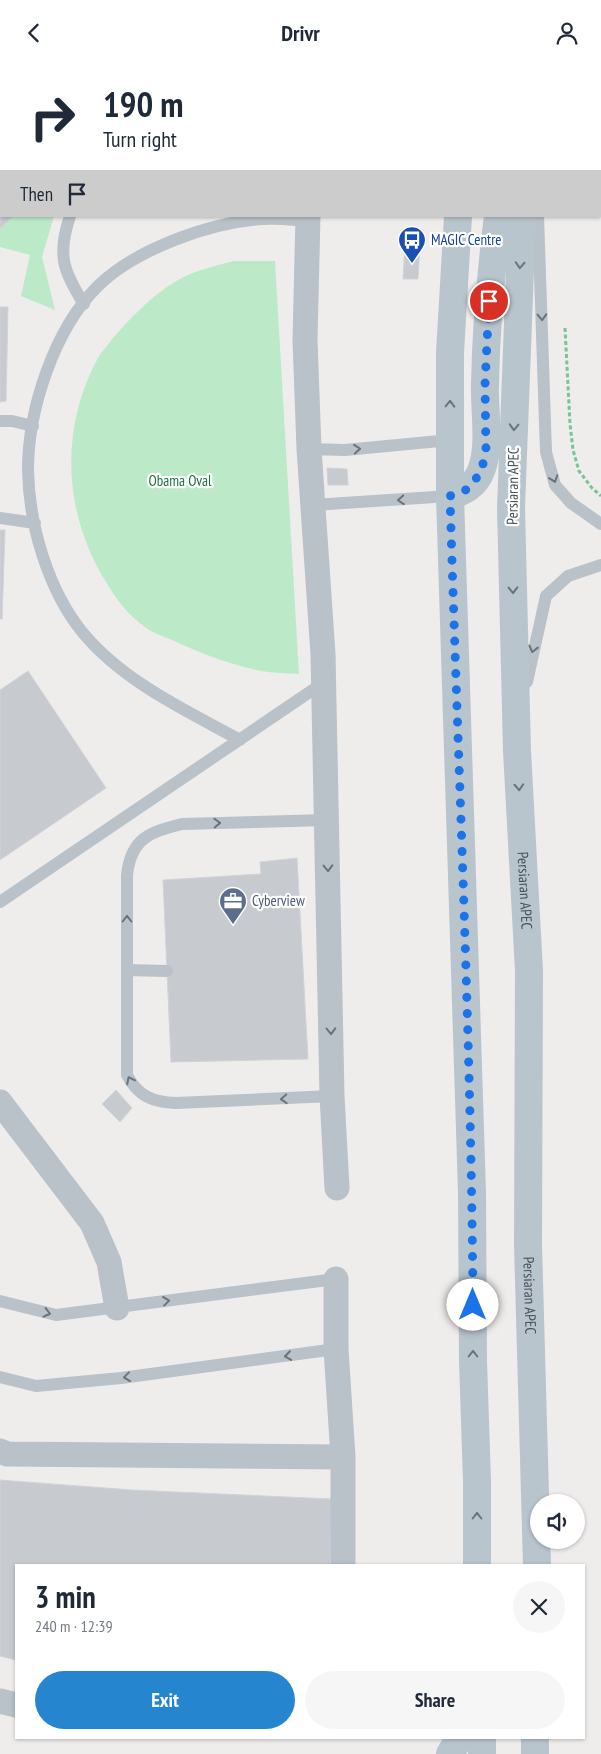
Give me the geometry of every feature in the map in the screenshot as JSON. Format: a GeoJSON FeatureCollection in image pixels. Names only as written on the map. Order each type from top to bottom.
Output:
{"type":"FeatureCollection","features":[{"type":"Feature","properties":{"kind":"main road"},"geometry":{"type":"LineString","coordinates":[[458,217],[450,353],[450,496],[471,1143],[477,1564]]}},
{"type":"Feature","properties":{"kind":"main road"},"geometry":{"type":"LineString","coordinates":[[450,496],[468,489],[481,472],[486,451],[485,385],[489,294],[498,217]]}},
{"type":"Feature","properties":{"kind":"main road","name":"Persiaran APEC"},"geometry":{"type":"LineString","coordinates":[[522,217],[511,508],[516,751],[529,971],[528,1245],[537,1564]]}},
{"type":"Feature","properties":{"kind":"main road"},"geometry":{"type":"LineString","coordinates":[[450,1754],[459,1739]]}},
{"type":"Feature","properties":{"kind":"main road"},"geometry":{"type":"LineString","coordinates":[[482,1739],[482,1754]]}},
{"type":"Feature","properties":{"kind":"main road"},"geometry":{"type":"LineString","coordinates":[[534,1754],[535,1739]]}},
{"type":"Feature","properties":{"kind":"street"},"geometry":{"type":"LineString","coordinates":[[308,219],[305,341],[309,449],[323,683],[332,1097],[337,1188]]}},
{"type":"Feature","properties":{"kind":"street"},"geometry":{"type":"LineString","coordinates":[[0,1102],[92,1223],[109,1262],[118,1308]]}},
{"type":"Feature","properties":{"kind":"street"},"geometry":{"type":"LineString","coordinates":[[336,1279],[336,1349],[343,1457],[343,1564]]}},
{"type":"Feature","properties":{"kind":"street"},"geometry":{"type":"LineString","coordinates":[[0,1451],[7,1453],[343,1457]]}},
{"type":"Feature","properties":{"kind":"street"},"geometry":{"type":"LineString","coordinates":[[0,1701],[15,1705]]}},
{"type":"Feature","properties":{"kind":"lane"},"geometry":{"type":"LineString","coordinates":[[70,217],[65,231],[62,255],[68,279],[84,304]]}},
{"type":"Feature","properties":{"kind":"lane"},"geometry":{"type":"LineString","coordinates":[[538,217],[546,453],[555,485],[571,503],[594,521],[601,524]]}},
{"type":"Feature","properties":{"kind":"lane"},"geometry":{"type":"LineString","coordinates":[[240,739],[179,707],[112,664],[82,632],[55,591],[31,508],[28,469],[33,426],[40,389],[54,352],[71,321],[97,287],[125,265],[190,234],[264,219],[308,219]]}},
{"type":"Feature","properties":{"kind":"lane"},"geometry":{"type":"LineString","coordinates":[[0,421],[12,421],[33,426]]}},
{"type":"Feature","properties":{"kind":"lane"},"geometry":{"type":"LineString","coordinates":[[309,449],[345,450],[450,440]]}},
{"type":"Feature","properties":{"kind":"lane"},"geometry":{"type":"LineString","coordinates":[[312,505],[450,496]]}},
{"type":"Feature","properties":{"kind":"lane"},"geometry":{"type":"LineString","coordinates":[[0,518],[35,523]]}},
{"type":"Feature","properties":{"kind":"lane"},"geometry":{"type":"LineString","coordinates":[[516,751],[529,667],[546,596],[568,576],[601,565]]}},
{"type":"Feature","properties":{"kind":"lane"},"geometry":{"type":"LineString","coordinates":[[0,902],[323,683]]}},
{"type":"Feature","properties":{"kind":"lane"},"geometry":{"type":"LineString","coordinates":[[327,820],[182,824],[162,829],[144,837],[135,848],[129,861],[127,875],[127,1075],[133,1087],[159,1103],[332,1097]]}},
{"type":"Feature","properties":{"kind":"lane"},"geometry":{"type":"LineString","coordinates":[[127,970],[167,971]]}},
{"type":"Feature","properties":{"kind":"lane"},"geometry":{"type":"LineString","coordinates":[[0,1301],[56,1315],[336,1279]]}},
{"type":"Feature","properties":{"kind":"lane"},"geometry":{"type":"LineString","coordinates":[[0,1377],[36,1386],[121,1378],[336,1349]]}},
{"type":"Feature","properties":{"kind":"path"},"geometry":{"type":"LineString","coordinates":[[565,325],[573,450],[580,471],[592,488],[601,495]]}},
{"type":"Feature","properties":{"kind":"green space"},"geometry":{"type":"Polygon","coordinates":[[[13,217],[54,217],[42,257],[55,310],[21,296],[30,255],[0,247],[0,228],[13,217]]]}},
{"type":"Feature","properties":{"kind":"green space","name":"Obama Oval"},"geometry":{"type":"Polygon","coordinates":[[[234,261],[275,261],[299,674],[261,671],[227,662],[154,633],[139,622],[123,606],[106,582],[81,528],[74,499],[71,470],[72,441],[77,412],[86,384],[99,356],[129,320],[167,287],[193,273],[234,261]]]}},
{"type":"Feature","properties":{"kind":"building"},"geometry":{"type":"Polygon","coordinates":[[[0,217],[13,217],[0,228],[0,217]]]}},
{"type":"Feature","properties":{"kind":"building"},"geometry":{"type":"Polygon","coordinates":[[[405,245],[420,246],[418,279],[403,279],[405,245]]]}},
{"type":"Feature","properties":{"kind":"building"},"geometry":{"type":"Polygon","coordinates":[[[0,307],[8,307],[6,401],[0,402],[0,307]]]}},
{"type":"Feature","properties":{"kind":"building"},"geometry":{"type":"Polygon","coordinates":[[[327,468],[347,469],[348,485],[328,485],[327,468]]]}},
{"type":"Feature","properties":{"kind":"building"},"geometry":{"type":"Polygon","coordinates":[[[0,530],[5,530],[2,619],[0,619],[0,530]]]}},
{"type":"Feature","properties":{"kind":"building"},"geometry":{"type":"Polygon","coordinates":[[[28,671],[106,788],[0,860],[0,690],[28,671]]]}},
{"type":"Feature","properties":{"kind":"building","name":"Cyberview"},"geometry":{"type":"Polygon","coordinates":[[[297,858],[308,1059],[171,1062],[163,880],[261,874],[260,862],[297,858]]]}},
{"type":"Feature","properties":{"kind":"building"},"geometry":{"type":"Polygon","coordinates":[[[116,1090],[132,1108],[120,1122],[102,1104],[116,1090]]]}},
{"type":"Feature","properties":{"kind":"building"},"geometry":{"type":"Polygon","coordinates":[[[0,1480],[132,1490],[332,1499],[330,1564],[15,1564],[15,1660],[0,1656],[0,1480]]]}},
{"type":"Feature","properties":{"kind":"place","name":"MAGIC Centre"},"geometry":{"type":"Point","coordinates":[412,264]}},
{"type":"Feature","properties":{"kind":"place","name":"Cyberview"},"geometry":{"type":"Point","coordinates":[233,925]}},
{"type":"Feature","properties":{"kind":"route"},"geometry":{"type":"LineString","coordinates":[[473,1305],[466,974],[450,496],[468,489],[481,472],[486,451],[485,385],[489,301]]}}]}
